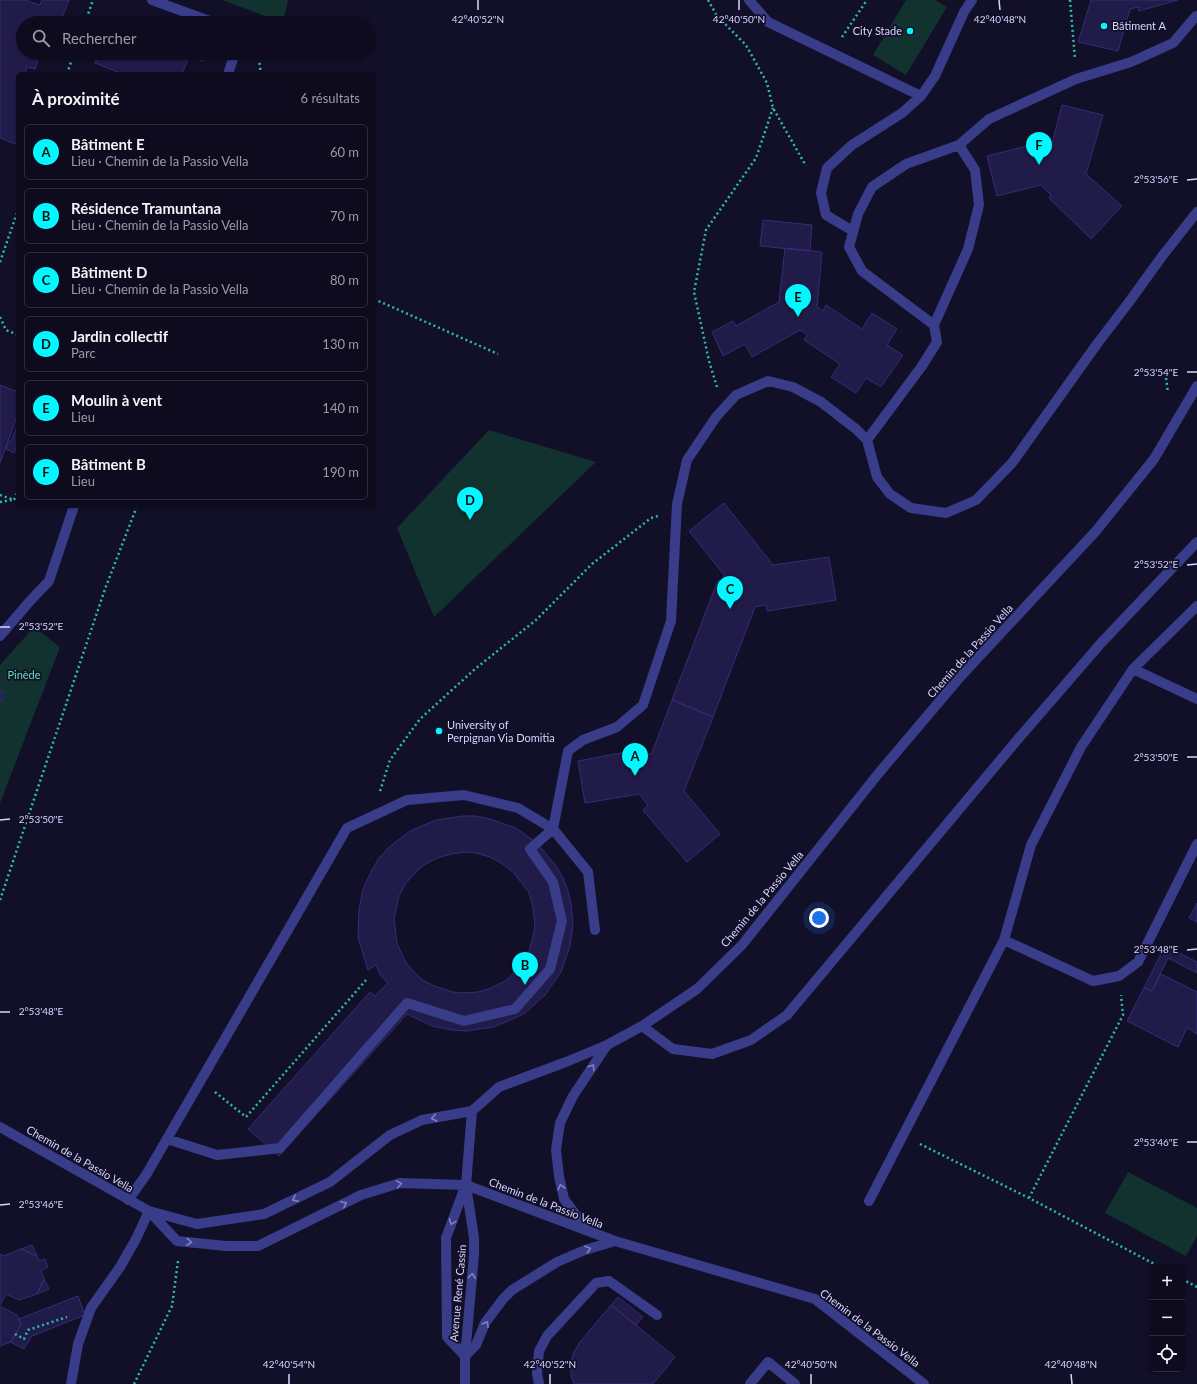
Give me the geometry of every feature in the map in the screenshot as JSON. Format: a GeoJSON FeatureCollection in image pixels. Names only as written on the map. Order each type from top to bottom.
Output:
{"type":"FeatureCollection","features":[{"type":"Feature","properties":{"kind":"street"},"geometry":{"type":"LineString","coordinates":[[152,0],[196,16]]}},
{"type":"Feature","properties":{"kind":"street"},"geometry":{"type":"LineString","coordinates":[[749,0],[768,22],[921,96]]}},
{"type":"Feature","properties":{"kind":"street"},"geometry":{"type":"LineString","coordinates":[[853,231],[826,215],[821,193],[827,168],[852,145],[902,113],[921,96],[935,76],[964,12],[972,0]]}},
{"type":"Feature","properties":{"kind":"street"},"geometry":{"type":"LineString","coordinates":[[934,325],[862,271],[849,247],[858,214],[872,187],[906,164],[959,145],[989,119],[1076,79],[1131,62],[1173,43],[1196,16]]}},
{"type":"Feature","properties":{"kind":"street"},"geometry":{"type":"LineString","coordinates":[[229,72],[233,60]]}},
{"type":"Feature","properties":{"kind":"street"},"geometry":{"type":"LineString","coordinates":[[867,440],[922,366],[937,342],[934,325],[968,249],[979,205],[976,170],[959,145]]}},
{"type":"Feature","properties":{"kind":"street"},"geometry":{"type":"LineString","coordinates":[[167,1139],[217,1155],[280,1148],[407,1004],[464,1021],[515,1008],[550,969],[562,921],[554,882],[530,849],[553,829],[568,751],[583,740],[617,727],[643,705],[671,621],[677,504],[687,460],[716,417],[736,395],[768,381],[793,387],[821,402],[856,429],[867,440],[877,477],[890,494],[910,508],[946,513],[976,500],[1009,467],[1097,344],[1197,212]]}},
{"type":"Feature","properties":{"kind":"street","name":"Chemin de la Passio Vella"},"geometry":{"type":"LineString","coordinates":[[0,1127],[149,1211],[197,1224],[264,1214],[330,1182],[390,1135],[422,1120],[472,1111],[499,1087],[607,1045],[642,1026],[697,989],[742,945],[878,774],[961,676],[1096,532],[1154,459],[1197,386]]}},
{"type":"Feature","properties":{"kind":"street"},"geometry":{"type":"LineString","coordinates":[[0,636],[30,601],[49,582],[73,508]]}},
{"type":"Feature","properties":{"kind":"street"},"geometry":{"type":"LineString","coordinates":[[642,1026],[673,1049],[712,1054],[750,1040],[787,1015],[1013,745],[1102,642],[1197,542]]}},
{"type":"Feature","properties":{"kind":"street"},"geometry":{"type":"LineString","coordinates":[[869,1201],[1004,940],[1031,845],[1081,747],[1133,669],[1197,606]]}},
{"type":"Feature","properties":{"kind":"street"},"geometry":{"type":"LineString","coordinates":[[1133,669],[1197,699]]}},
{"type":"Feature","properties":{"kind":"street"},"geometry":{"type":"LineString","coordinates":[[128,1200],[146,1175],[347,828],[407,800],[464,795],[518,808],[553,829],[588,872],[595,930]]}},
{"type":"Feature","properties":{"kind":"street"},"geometry":{"type":"LineString","coordinates":[[1004,940],[1093,981],[1119,976],[1138,962],[1197,844]]}},
{"type":"Feature","properties":{"kind":"street"},"geometry":{"type":"LineString","coordinates":[[588,1232],[564,1199],[558,1176],[556,1150],[560,1123],[573,1096],[607,1045]]}},
{"type":"Feature","properties":{"kind":"street","name":"Avenue René Cassin"},"geometry":{"type":"LineString","coordinates":[[465,1384],[465,1356],[474,1255],[474,1238],[466,1185],[472,1111]]}},
{"type":"Feature","properties":{"kind":"street","name":"Chemin de la Passio Vella"},"geometry":{"type":"LineString","coordinates":[[149,1211],[177,1241],[226,1246],[258,1246],[361,1195],[400,1183],[466,1185],[614,1241],[815,1299],[921,1383]]}},
{"type":"Feature","properties":{"kind":"street","name":"Avenue René Cassin"},"geometry":{"type":"LineString","coordinates":[[465,1356],[447,1337],[446,1238],[466,1185]]}},
{"type":"Feature","properties":{"kind":"street"},"geometry":{"type":"LineString","coordinates":[[71,1384],[78,1344],[91,1308],[120,1267],[136,1239],[149,1211]]}},
{"type":"Feature","properties":{"kind":"street"},"geometry":{"type":"LineString","coordinates":[[465,1356],[476,1345],[486,1323],[503,1299],[512,1290],[557,1262],[585,1250],[614,1241]]}},
{"type":"Feature","properties":{"kind":"street"},"geometry":{"type":"LineString","coordinates":[[539,1384],[537,1374],[539,1351],[547,1336],[596,1283],[609,1281],[657,1315]]}},
{"type":"Feature","properties":{"kind":"street"},"geometry":{"type":"LineString","coordinates":[[750,1384],[768,1362],[795,1384]]}},
{"type":"Feature","properties":{"kind":"path"},"geometry":{"type":"LineString","coordinates":[[87,16],[93,0]]}},
{"type":"Feature","properties":{"kind":"path"},"geometry":{"type":"LineString","coordinates":[[708,0],[717,16],[746,45],[767,83],[773,108],[821,193]]}},
{"type":"Feature","properties":{"kind":"path"},"geometry":{"type":"LineString","coordinates":[[832,53],[867,0]]}},
{"type":"Feature","properties":{"kind":"path"},"geometry":{"type":"LineString","coordinates":[[1070,0],[1076,79]]}},
{"type":"Feature","properties":{"kind":"path"},"geometry":{"type":"LineString","coordinates":[[68,72],[72,60]]}},
{"type":"Feature","properties":{"kind":"path"},"geometry":{"type":"LineString","coordinates":[[259,60],[260,72]]}},
{"type":"Feature","properties":{"kind":"path"},"geometry":{"type":"LineString","coordinates":[[724,408],[709,361],[694,292],[706,230],[756,158],[773,108]]}},
{"type":"Feature","properties":{"kind":"path"},"geometry":{"type":"LineString","coordinates":[[0,262],[16,217]]}},
{"type":"Feature","properties":{"kind":"path"},"geometry":{"type":"LineString","coordinates":[[376,300],[498,354]]}},
{"type":"Feature","properties":{"kind":"path"},"geometry":{"type":"LineString","coordinates":[[0,317],[6,330],[16,334]]}},
{"type":"Feature","properties":{"kind":"path"},"geometry":{"type":"LineString","coordinates":[[0,495],[14,500]]}},
{"type":"Feature","properties":{"kind":"path"},"geometry":{"type":"LineString","coordinates":[[14,500],[16,496]]}},
{"type":"Feature","properties":{"kind":"path"},"geometry":{"type":"LineString","coordinates":[[0,502],[14,500]]}},
{"type":"Feature","properties":{"kind":"path"},"geometry":{"type":"LineString","coordinates":[[0,900],[105,589],[136,508]]}},
{"type":"Feature","properties":{"kind":"path"},"geometry":{"type":"LineString","coordinates":[[370,818],[390,760],[420,719],[475,669],[536,620],[592,564],[651,518],[677,512]]}},
{"type":"Feature","properties":{"kind":"path"},"geometry":{"type":"LineString","coordinates":[[1029,1198],[1123,1015],[1119,976]]}},
{"type":"Feature","properties":{"kind":"path"},"geometry":{"type":"LineString","coordinates":[[201,1081],[246,1117],[367,978]]}},
{"type":"Feature","properties":{"kind":"path"},"geometry":{"type":"LineString","coordinates":[[903,1136],[1029,1198],[1154,1264]]}},
{"type":"Feature","properties":{"kind":"path"},"geometry":{"type":"LineString","coordinates":[[134,1384],[172,1306],[178,1260]]}},
{"type":"Feature","properties":{"kind":"path"},"geometry":{"type":"LineString","coordinates":[[1185,1281],[1197,1287]]}},
{"type":"Feature","properties":{"kind":"path"},"geometry":{"type":"LineString","coordinates":[[16,1334],[24,1338],[28,1330],[91,1308]]}},
{"type":"Feature","properties":{"kind":"green space"},"geometry":{"type":"Polygon","coordinates":[[[222,0],[288,0],[285,16],[264,16],[222,0]]]}},
{"type":"Feature","properties":{"kind":"green space","name":"City Stade"},"geometry":{"type":"Polygon","coordinates":[[[906,0],[935,0],[947,7],[906,75],[873,55],[906,0]]]}},
{"type":"Feature","properties":{"kind":"green space"},"geometry":{"type":"Polygon","coordinates":[[[489,430],[596,462],[434,617],[397,528],[489,430]]]}},
{"type":"Feature","properties":{"kind":"green space","name":"Pinède"},"geometry":{"type":"Polygon","coordinates":[[[34,627],[60,647],[0,803],[0,665],[34,627]]]}},
{"type":"Feature","properties":{"kind":"green space"},"geometry":{"type":"Polygon","coordinates":[[[1128,1172],[1197,1208],[1197,1236],[1186,1256],[1105,1213],[1128,1172]]]}},
{"type":"Feature","properties":{"kind":"building"},"geometry":{"type":"Polygon","coordinates":[[[0,0],[25,0],[40,5],[42,0],[69,0],[63,16],[16,16],[16,60],[38,60],[35,69],[27,67],[26,72],[16,72],[16,144],[0,138],[0,0]]]}},
{"type":"Feature","properties":{"kind":"building","name":"Bâtiment A"},"geometry":{"type":"Polygon","coordinates":[[[1091,0],[1178,0],[1139,11],[1138,7],[1130,9],[1118,51],[1078,42],[1091,0]]]}},
{"type":"Feature","properties":{"kind":"building"},"geometry":{"type":"Polygon","coordinates":[[[96,60],[187,60],[183,72],[118,72],[95,63],[96,60]]]}},
{"type":"Feature","properties":{"kind":"building"},"geometry":{"type":"Polygon","coordinates":[[[1062,105],[1103,115],[1086,174],[1122,206],[1091,239],[1049,198],[1051,195],[1041,185],[997,196],[987,156],[1043,142],[1044,146],[1052,144],[1062,105]]]}},
{"type":"Feature","properties":{"kind":"building"},"geometry":{"type":"Polygon","coordinates":[[[763,220],[812,225],[810,251],[760,246],[763,220]]]}},
{"type":"Feature","properties":{"kind":"building"},"geometry":{"type":"Polygon","coordinates":[[[785,248],[822,252],[817,307],[823,311],[826,305],[862,329],[872,313],[897,329],[887,345],[903,355],[881,387],[866,378],[856,393],[831,377],[840,364],[804,340],[807,335],[800,330],[752,357],[745,344],[723,356],[712,332],[733,321],[736,326],[779,302],[785,248]]]}},
{"type":"Feature","properties":{"kind":"building"},"geometry":{"type":"Polygon","coordinates":[[[0,385],[16,391],[16,419],[0,463],[0,385]]]}},
{"type":"Feature","properties":{"kind":"building"},"geometry":{"type":"Polygon","coordinates":[[[16,428],[16,448],[14,453],[6,449],[8,441],[11,442],[16,428]]]}},
{"type":"Feature","properties":{"kind":"building"},"geometry":{"type":"Polygon","coordinates":[[[724,503],[773,565],[829,557],[836,600],[767,611],[766,605],[755,607],[713,717],[672,700],[718,580],[722,582],[724,575],[689,531],[724,503]]]}},
{"type":"Feature","properties":{"kind":"building"},"geometry":{"type":"Polygon","coordinates":[[[0,691],[4,692],[1,702],[0,701],[0,691]]]}},
{"type":"Feature","properties":{"kind":"building"},"geometry":{"type":"Polygon","coordinates":[[[672,700],[713,717],[684,791],[720,834],[687,862],[643,810],[648,805],[639,794],[585,803],[578,761],[642,749],[644,756],[652,753],[672,700]]]}},
{"type":"Feature","properties":{"kind":"building"},"geometry":{"type":"Polygon","coordinates":[[[463,816],[476,816],[490,819],[516,828],[538,844],[556,866],[563,878],[571,904],[573,925],[570,946],[561,972],[545,995],[525,1013],[493,1027],[466,1031],[452,1030],[432,1026],[407,1014],[279,1156],[248,1129],[370,992],[375,996],[388,983],[381,976],[376,965],[368,970],[358,937],[359,909],[363,889],[379,858],[388,848],[410,831],[436,820],[463,816]],[[466,852],[451,854],[437,858],[424,865],[407,882],[402,890],[398,899],[394,919],[397,943],[405,961],[421,979],[434,986],[453,992],[478,992],[491,988],[505,981],[522,964],[529,951],[535,927],[533,907],[529,893],[514,873],[503,864],[490,857],[466,852]]]}},
{"type":"Feature","properties":{"kind":"building"},"geometry":{"type":"Polygon","coordinates":[[[1197,903],[1197,922],[1189,918],[1197,903]]]}},
{"type":"Feature","properties":{"kind":"building"},"geometry":{"type":"Polygon","coordinates":[[[1165,946],[1197,962],[1197,973],[1168,958],[1152,991],[1144,988],[1165,946]]]}},
{"type":"Feature","properties":{"kind":"building"},"geometry":{"type":"Polygon","coordinates":[[[1161,974],[1197,992],[1197,1034],[1187,1028],[1178,1047],[1127,1021],[1144,988],[1152,991],[1161,974]]]}},
{"type":"Feature","properties":{"kind":"building"},"geometry":{"type":"Polygon","coordinates":[[[32,1245],[37,1256],[21,1249],[32,1245]]]}},
{"type":"Feature","properties":{"kind":"building"},"geometry":{"type":"Polygon","coordinates":[[[21,1249],[37,1256],[39,1261],[45,1259],[48,1267],[41,1271],[44,1279],[37,1294],[19,1300],[6,1294],[0,1305],[0,1254],[4,1256],[21,1249]]]}},
{"type":"Feature","properties":{"kind":"building"},"geometry":{"type":"Polygon","coordinates":[[[44,1279],[49,1289],[37,1294],[44,1279]]]}},
{"type":"Feature","properties":{"kind":"building"},"geometry":{"type":"Polygon","coordinates":[[[78,1296],[85,1315],[32,1336],[24,1349],[11,1342],[21,1325],[19,1319],[78,1296]]]}},
{"type":"Feature","properties":{"kind":"building"},"geometry":{"type":"Polygon","coordinates":[[[618,1297],[643,1317],[636,1325],[611,1305],[618,1297]]]}},
{"type":"Feature","properties":{"kind":"building"},"geometry":{"type":"Polygon","coordinates":[[[611,1305],[675,1357],[653,1384],[574,1384],[571,1375],[571,1362],[574,1352],[580,1342],[611,1305]]]}},
{"type":"Feature","properties":{"kind":"building"},"geometry":{"type":"Polygon","coordinates":[[[0,1306],[17,1315],[21,1325],[11,1342],[0,1346],[0,1306]]]}},
{"type":"Feature","properties":{"kind":"place","name":"Bâtiment A"},"geometry":{"type":"Point","coordinates":[1104,26]}},
{"type":"Feature","properties":{"kind":"place","name":"City Stade"},"geometry":{"type":"Point","coordinates":[910,31]}},
{"type":"Feature","properties":{"kind":"place","name":"Bâtiment B"},"geometry":{"type":"Point","coordinates":[1039,165]}},
{"type":"Feature","properties":{"kind":"place","name":"Moulin à vent"},"geometry":{"type":"Point","coordinates":[798,317]}},
{"type":"Feature","properties":{"kind":"place","name":"Jardin collectif"},"geometry":{"type":"Point","coordinates":[470,520]}},
{"type":"Feature","properties":{"kind":"place","name":"Bâtiment D"},"geometry":{"type":"Point","coordinates":[730,609]}},
{"type":"Feature","properties":{"kind":"place","name":"University of Perpignan Via Domitia"},"geometry":{"type":"Point","coordinates":[439,731]}},
{"type":"Feature","properties":{"kind":"place","name":"Bâtiment E"},"geometry":{"type":"Point","coordinates":[635,776]}},
{"type":"Feature","properties":{"kind":"place","name":"Résidence Tramuntana"},"geometry":{"type":"Point","coordinates":[525,985]}}]}
